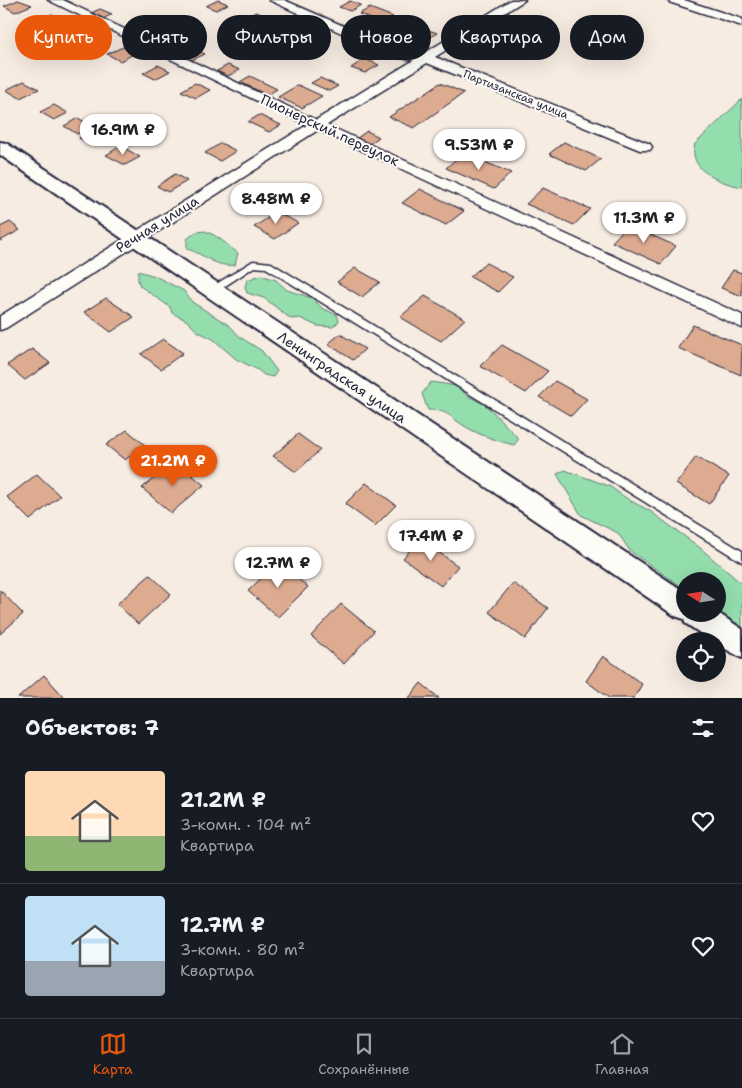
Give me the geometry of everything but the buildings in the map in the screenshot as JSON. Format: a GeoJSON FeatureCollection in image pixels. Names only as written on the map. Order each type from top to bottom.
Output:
{"type":"FeatureCollection","features":[{"type":"Feature","properties":{"kind":"street","name":"Пионерский переулок"},"geometry":{"type":"LineString","coordinates":[[54,0],[317,125],[742,322]]}},
{"type":"Feature","properties":{"kind":"street","name":"Партизанская улица"},"geometry":{"type":"LineString","coordinates":[[275,0],[341,29]]}},
{"type":"Feature","properties":{"kind":"street","name":"Речная улица"},"geometry":{"type":"LineString","coordinates":[[431,54],[519,0]]}},
{"type":"Feature","properties":{"kind":"street"},"geometry":{"type":"LineString","coordinates":[[673,0],[742,23]]}},
{"type":"Feature","properties":{"kind":"street","name":"Речная улица"},"geometry":{"type":"LineString","coordinates":[[0,324],[422,60]]}},
{"type":"Feature","properties":{"kind":"street","name":"Партизанская улица"},"geometry":{"type":"LineString","coordinates":[[431,60],[645,147]]}},
{"type":"Feature","properties":{"kind":"street","name":"Ленинградская улица"},"geometry":{"type":"LineString","coordinates":[[0,147],[676,601]]}},
{"type":"Feature","properties":{"kind":"street"},"geometry":{"type":"LineString","coordinates":[[707,622],[742,646]]}},
{"type":"Feature","properties":{"kind":"lane"},"geometry":{"type":"LineString","coordinates":[[213,290],[253,264],[268,264],[742,557]]}},
{"type":"Feature","properties":{"kind":"green space"},"geometry":{"type":"Polygon","coordinates":[[[742,99],[742,187],[716,179],[708,174],[696,162],[694,153],[695,144],[742,99]]]}},
{"type":"Feature","properties":{"kind":"green space"},"geometry":{"type":"Polygon","coordinates":[[[205,231],[219,238],[238,253],[235,265],[216,263],[187,249],[187,239],[196,232],[205,231]]]}},
{"type":"Feature","properties":{"kind":"green space"},"geometry":{"type":"Polygon","coordinates":[[[138,271],[155,276],[184,291],[192,302],[230,326],[240,337],[262,351],[277,371],[273,377],[264,375],[236,359],[213,339],[197,331],[186,320],[172,313],[170,307],[140,286],[138,271]]]}},
{"type":"Feature","properties":{"kind":"green space"},"geometry":{"type":"Polygon","coordinates":[[[261,275],[276,280],[287,290],[312,298],[322,308],[337,315],[339,321],[333,327],[317,326],[300,318],[291,319],[264,298],[247,293],[245,287],[247,280],[261,275]]]}},
{"type":"Feature","properties":{"kind":"green space"},"geometry":{"type":"Polygon","coordinates":[[[431,382],[460,388],[466,395],[484,404],[519,439],[514,445],[495,440],[471,430],[445,413],[428,410],[422,394],[431,382]]]}},
{"type":"Feature","properties":{"kind":"green space"},"geometry":{"type":"Polygon","coordinates":[[[565,470],[609,486],[629,500],[650,511],[699,547],[742,584],[742,630],[726,619],[726,572],[676,572],[676,583],[630,551],[618,533],[581,515],[557,474],[565,470]]]}}]}
